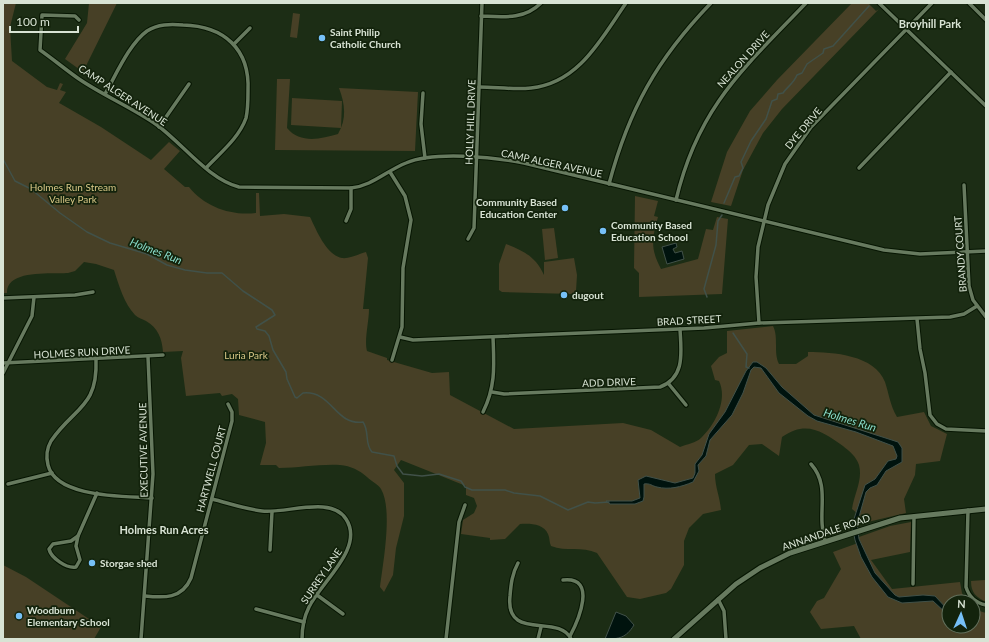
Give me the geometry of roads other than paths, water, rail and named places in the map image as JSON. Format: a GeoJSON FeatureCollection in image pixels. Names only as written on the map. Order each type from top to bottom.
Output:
{"type":"FeatureCollection","features":[{"type":"Feature","properties":{"kind":"main road","name":"ANNANDALE ROAD"},"geometry":{"type":"LineString","coordinates":[[674,639],[736,584],[774,561],[860,529],[914,516],[986,509]]}},
{"type":"Feature","properties":{"kind":"street","name":"HOLLY HILL DRIVE"},"geometry":{"type":"LineString","coordinates":[[468,240],[474,228],[482,3]]}},
{"type":"Feature","properties":{"kind":"street"},"geometry":{"type":"LineString","coordinates":[[481,16],[518,16],[531,11],[540,3]]}},
{"type":"Feature","properties":{"kind":"street"},"geometry":{"type":"LineString","coordinates":[[479,86],[530,88],[547,85],[566,77],[580,66],[588,57],[626,3]]}},
{"type":"Feature","properties":{"kind":"street"},"geometry":{"type":"LineString","coordinates":[[609,184],[624,135],[651,78],[678,39],[711,3]]}},
{"type":"Feature","properties":{"kind":"street","name":"NEALON DRIVE"},"geometry":{"type":"LineString","coordinates":[[676,200],[691,150],[712,110],[741,70],[806,3]]}},
{"type":"Feature","properties":{"kind":"street"},"geometry":{"type":"LineString","coordinates":[[879,3],[986,106]]}},
{"type":"Feature","properties":{"kind":"street","name":"DYE DRIVE"},"geometry":{"type":"LineString","coordinates":[[759,323],[756,264],[764,221],[778,177],[798,144],[811,128],[932,3]]}},
{"type":"Feature","properties":{"kind":"street"},"geometry":{"type":"LineString","coordinates":[[969,3],[986,20]]}},
{"type":"Feature","properties":{"kind":"street","name":"CAMP ALGER AVENUE"},"geometry":{"type":"LineString","coordinates":[[79,20],[75,16],[42,15],[40,50],[72,72],[78,78],[159,127],[223,181],[239,187],[351,188],[366,185],[407,163],[425,158],[476,158],[512,161],[898,252],[986,251]]}},
{"type":"Feature","properties":{"kind":"street"},"geometry":{"type":"LineString","coordinates":[[105,94],[137,40],[156,28],[169,24],[198,26],[216,31],[234,44],[242,56],[248,71],[248,110],[239,132],[206,168]]}},
{"type":"Feature","properties":{"kind":"street"},"geometry":{"type":"LineString","coordinates":[[234,44],[250,28]]}},
{"type":"Feature","properties":{"kind":"street"},"geometry":{"type":"LineString","coordinates":[[859,168],[951,72]]}},
{"type":"Feature","properties":{"kind":"street"},"geometry":{"type":"LineString","coordinates":[[159,127],[189,84]]}},
{"type":"Feature","properties":{"kind":"street"},"geometry":{"type":"LineString","coordinates":[[423,94],[421,124],[425,158]]}},
{"type":"Feature","properties":{"kind":"street"},"geometry":{"type":"LineString","coordinates":[[390,172],[405,196],[411,220],[403,268],[403,318],[400,337],[392,360]]}},
{"type":"Feature","properties":{"kind":"street","name":"BRANDY COURT"},"geometry":{"type":"LineString","coordinates":[[964,185],[969,286],[976,306],[986,316]]}},
{"type":"Feature","properties":{"kind":"street"},"geometry":{"type":"LineString","coordinates":[[346,221],[351,209],[351,188]]}},
{"type":"Feature","properties":{"kind":"street"},"geometry":{"type":"LineString","coordinates":[[3,298],[75,296],[93,292]]}},
{"type":"Feature","properties":{"kind":"street"},"geometry":{"type":"LineString","coordinates":[[3,373],[32,316],[34,297]]}},
{"type":"Feature","properties":{"kind":"street","name":"BRAD STREET"},"geometry":{"type":"LineString","coordinates":[[400,337],[413,340],[680,329],[759,323],[918,319],[958,316],[976,306]]}},
{"type":"Feature","properties":{"kind":"street"},"geometry":{"type":"LineString","coordinates":[[918,319],[920,349],[925,373],[930,416],[937,424],[946,429],[986,431]]}},
{"type":"Feature","properties":{"kind":"street"},"geometry":{"type":"LineString","coordinates":[[680,329],[681,364],[676,375],[668,383],[686,405]]}},
{"type":"Feature","properties":{"kind":"street"},"geometry":{"type":"LineString","coordinates":[[483,412],[492,392],[494,372],[493,337]]}},
{"type":"Feature","properties":{"kind":"street","name":"HOLMES RUN DRIVE"},"geometry":{"type":"LineString","coordinates":[[3,363],[148,357],[163,355]]}},
{"type":"Feature","properties":{"kind":"street","name":"EXECUTIVE AVENUE"},"geometry":{"type":"LineString","coordinates":[[141,639],[153,474],[148,357]]}},
{"type":"Feature","properties":{"kind":"street"},"geometry":{"type":"LineString","coordinates":[[96,359],[96,379],[90,397],[57,434],[49,446],[46,457],[52,474],[58,481],[66,485],[97,493],[152,498]]}},
{"type":"Feature","properties":{"kind":"street","name":"ADD DRIVE"},"geometry":{"type":"LineString","coordinates":[[492,392],[504,394],[654,388],[668,383]]}},
{"type":"Feature","properties":{"kind":"street","name":"HARTWELL COURT"},"geometry":{"type":"LineString","coordinates":[[145,596],[168,597],[177,594],[186,588],[191,578],[232,421],[232,412],[228,404]]}},
{"type":"Feature","properties":{"kind":"street"},"geometry":{"type":"LineString","coordinates":[[811,464],[818,476],[822,494],[822,522],[825,541]]}},
{"type":"Feature","properties":{"kind":"street"},"geometry":{"type":"LineString","coordinates":[[8,484],[52,474]]}},
{"type":"Feature","properties":{"kind":"street"},"geometry":{"type":"LineString","coordinates":[[78,536],[71,541],[53,544],[49,549],[52,555],[70,567],[78,566],[80,560],[76,546],[78,536],[97,493]]}},
{"type":"Feature","properties":{"kind":"street","name":"SURREY LANE"},"geometry":{"type":"LineString","coordinates":[[212,499],[254,510],[272,512],[326,507],[340,513],[347,521],[351,533],[350,545],[309,606],[304,622],[302,639]]}},
{"type":"Feature","properties":{"kind":"street"},"geometry":{"type":"LineString","coordinates":[[446,639],[459,522],[465,505]]}},
{"type":"Feature","properties":{"kind":"street"},"geometry":{"type":"LineString","coordinates":[[968,510],[966,587],[968,592],[978,603],[986,605]]}},
{"type":"Feature","properties":{"kind":"street"},"geometry":{"type":"LineString","coordinates":[[270,550],[272,512]]}},
{"type":"Feature","properties":{"kind":"street"},"geometry":{"type":"LineString","coordinates":[[913,584],[914,516]]}},
{"type":"Feature","properties":{"kind":"street"},"geometry":{"type":"LineString","coordinates":[[518,563],[512,578],[509,603],[511,612],[521,623],[563,630],[570,638],[583,604],[583,593],[576,582],[571,580],[563,580]]}},
{"type":"Feature","properties":{"kind":"street"},"geometry":{"type":"LineString","coordinates":[[316,594],[343,614]]}},
{"type":"Feature","properties":{"kind":"street"},"geometry":{"type":"LineString","coordinates":[[718,599],[724,610],[726,639]]}},
{"type":"Feature","properties":{"kind":"street"},"geometry":{"type":"LineString","coordinates":[[256,609],[304,622]]}},
{"type":"Feature","properties":{"kind":"street"},"geometry":{"type":"LineString","coordinates":[[538,639],[541,627]]}},
{"type":"Feature","properties":{"kind":"waterway"},"geometry":{"type":"LineString","coordinates":[[724,203],[735,177],[739,176],[743,168],[741,162],[751,141],[766,119],[772,101],[777,99],[778,94],[783,93],[797,75],[802,73],[807,64],[823,53],[824,49],[833,46],[869,6]]}},
{"type":"Feature","properties":{"kind":"waterway","name":"Holmes Run"},"geometry":{"type":"LineString","coordinates":[[3,159],[15,181],[31,189],[60,213],[87,232],[110,243],[147,254],[167,265],[185,270],[207,273],[222,273],[243,291],[272,310],[275,315],[256,327],[257,329],[265,331],[269,336],[273,350],[286,372],[287,379],[295,397],[297,398],[303,393],[313,394],[321,397],[346,419],[354,422],[363,422],[366,430],[368,445],[372,452],[394,456],[397,466],[403,474],[422,476],[439,474],[461,481],[465,487],[472,490],[505,490],[514,493],[540,496],[568,510],[588,502],[609,502]]}},
{"type":"Feature","properties":{"kind":"waterway"},"geometry":{"type":"LineString","coordinates":[[707,297],[704,289],[716,245],[718,221],[722,215]]}},
{"type":"Feature","properties":{"kind":"waterway"},"geometry":{"type":"LineString","coordinates":[[733,333],[747,354],[746,367],[749,368]]}},
{"type":"Feature","properties":{"kind":"place","name":"Saint Philip Catholic Church"},"geometry":{"type":"Point","coordinates":[322,38]}},
{"type":"Feature","properties":{"kind":"place","name":"Community Based Education Center"},"geometry":{"type":"Point","coordinates":[565,208]}},
{"type":"Feature","properties":{"kind":"place","name":"Community Based Education School"},"geometry":{"type":"Point","coordinates":[603,231]}},
{"type":"Feature","properties":{"kind":"place","name":"dugout"},"geometry":{"type":"Point","coordinates":[564,295]}},
{"type":"Feature","properties":{"kind":"place","name":"Storgae shed"},"geometry":{"type":"Point","coordinates":[92,563]}},
{"type":"Feature","properties":{"kind":"place","name":"Woodburn Elementary School"},"geometry":{"type":"Point","coordinates":[19,616]}},
{"type":"Feature","properties":{"kind":"district","name":"Broyhill Park"},"geometry":{"type":"Point","coordinates":[930,24]}},
{"type":"Feature","properties":{"kind":"district","name":"Holmes Run Acres"},"geometry":{"type":"Point","coordinates":[164,530]}},
{"type":"Feature","properties":{"kind":"park label","name":"Holmes Run Stream Valley Park"},"geometry":{"type":"Point","coordinates":[73,192]}},
{"type":"Feature","properties":{"kind":"park label","name":"Luria Park"},"geometry":{"type":"Point","coordinates":[246,355]}}]}
